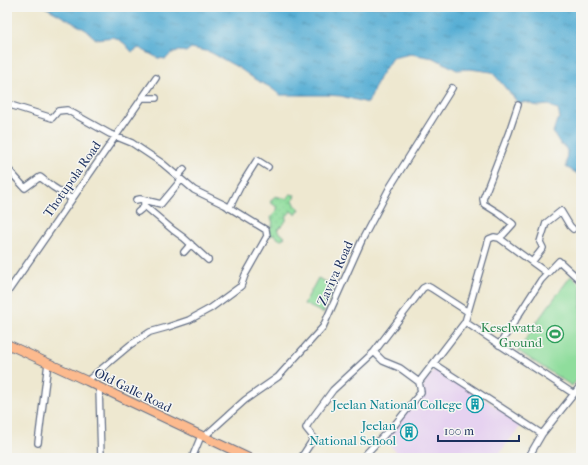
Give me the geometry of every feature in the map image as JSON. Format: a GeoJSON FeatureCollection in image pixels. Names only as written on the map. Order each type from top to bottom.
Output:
{"type":"FeatureCollection","features":[{"type":"Feature","properties":{"kind":"highway","name":"Old Galle Road"},"geometry":{"type":"LineString","coordinates":[[7,344],[202,436],[234,455],[248,458]]}},
{"type":"Feature","properties":{"kind":"street","name":"Thotupola Road"},"geometry":{"type":"LineString","coordinates":[[7,293],[156,78]]}},
{"type":"Feature","properties":{"kind":"street","name":"Zaviya Road"},"geometry":{"type":"LineString","coordinates":[[202,436],[245,400],[278,376],[323,327],[362,240],[390,187],[452,88]]}},
{"type":"Feature","properties":{"kind":"street"},"geometry":{"type":"LineString","coordinates":[[142,98],[156,98]]}},
{"type":"Feature","properties":{"kind":"street"},"geometry":{"type":"LineString","coordinates":[[7,104],[52,118],[58,112],[67,110],[110,134],[132,143],[156,159],[194,190],[229,208],[266,230],[267,236],[245,275],[241,286],[211,308],[189,320],[168,328],[150,332],[130,345],[87,381]]}},
{"type":"Feature","properties":{"kind":"street"},"geometry":{"type":"LineString","coordinates":[[499,238],[513,224],[484,204],[483,199],[518,105]]}},
{"type":"Feature","properties":{"kind":"street"},"geometry":{"type":"LineString","coordinates":[[229,208],[257,160],[268,167]]}},
{"type":"Feature","properties":{"kind":"street"},"geometry":{"type":"LineString","coordinates":[[7,168],[25,188],[40,177],[72,199]]}},
{"type":"Feature","properties":{"kind":"street"},"geometry":{"type":"LineString","coordinates":[[136,200],[140,199],[161,204],[180,178],[184,169]]}},
{"type":"Feature","properties":{"kind":"street"},"geometry":{"type":"LineString","coordinates":[[144,200],[144,207]]}},
{"type":"Feature","properties":{"kind":"street"},"geometry":{"type":"LineString","coordinates":[[138,212],[144,207]]}},
{"type":"Feature","properties":{"kind":"street"},"geometry":{"type":"LineString","coordinates":[[144,207],[146,207],[184,238],[208,260]]}},
{"type":"Feature","properties":{"kind":"street"},"geometry":{"type":"LineString","coordinates":[[532,262],[543,248],[540,242],[546,223],[561,211],[573,229]]}},
{"type":"Feature","properties":{"kind":"street"},"geometry":{"type":"LineString","coordinates":[[419,382],[466,322],[489,239],[494,237],[499,238],[547,273]]}},
{"type":"Feature","properties":{"kind":"street"},"geometry":{"type":"LineString","coordinates":[[184,252],[191,244]]}},
{"type":"Feature","properties":{"kind":"street"},"geometry":{"type":"LineString","coordinates":[[499,345],[541,280],[559,261],[581,281]]}},
{"type":"Feature","properties":{"kind":"street"},"geometry":{"type":"LineString","coordinates":[[301,458],[314,438],[306,428],[308,424],[333,390],[374,352],[423,288],[427,286],[431,288],[468,312]]}},
{"type":"Feature","properties":{"kind":"street"},"geometry":{"type":"LineString","coordinates":[[466,322],[574,394]]}},
{"type":"Feature","properties":{"kind":"street"},"geometry":{"type":"LineString","coordinates":[[362,458],[393,427],[421,392],[419,382],[400,368],[383,361],[374,352]]}},
{"type":"Feature","properties":{"kind":"street"},"geometry":{"type":"LineString","coordinates":[[38,443],[48,363]]}},
{"type":"Feature","properties":{"kind":"street"},"geometry":{"type":"LineString","coordinates":[[434,364],[542,434]]}},
{"type":"Feature","properties":{"kind":"street"},"geometry":{"type":"LineString","coordinates":[[528,458],[542,434],[581,385]]}},
{"type":"Feature","properties":{"kind":"street"},"geometry":{"type":"LineString","coordinates":[[99,387],[101,458]]}},
{"type":"Feature","properties":{"kind":"street"},"geometry":{"type":"LineString","coordinates":[[192,458],[202,436]]}},
{"type":"Feature","properties":{"kind":"shaded area"},"geometry":{"type":"Polygon","coordinates":[[[436,368],[522,424],[496,458],[434,458],[422,450],[417,458],[401,458],[384,438],[422,393],[424,383],[436,368]]]}},
{"type":"Feature","properties":{"kind":"green space"},"geometry":{"type":"Polygon","coordinates":[[[290,194],[295,195],[293,200],[296,206],[300,209],[296,215],[291,211],[286,217],[286,221],[277,230],[285,237],[280,240],[274,235],[269,236],[269,231],[273,223],[271,218],[278,208],[270,202],[275,196],[287,199],[290,194]]]}},
{"type":"Feature","properties":{"kind":"green space","name":"Keselwatta Ground"},"geometry":{"type":"Polygon","coordinates":[[[571,276],[581,285],[581,375],[572,386],[518,351],[541,316],[571,276]]]}},
{"type":"Feature","properties":{"kind":"green space"},"geometry":{"type":"Polygon","coordinates":[[[318,278],[335,286],[323,313],[304,304],[318,278]]]}},
{"type":"Feature","properties":{"kind":"water"},"geometry":{"type":"Polygon","coordinates":[[[45,7],[581,7],[581,176],[566,167],[567,151],[565,147],[561,145],[553,132],[557,120],[560,118],[558,110],[549,105],[537,106],[526,102],[519,104],[492,72],[470,69],[457,70],[434,58],[411,54],[392,58],[379,78],[368,103],[341,96],[280,95],[270,87],[210,52],[191,48],[186,52],[175,52],[166,59],[158,58],[139,48],[132,52],[124,43],[114,37],[96,39],[86,30],[45,7]]]}},
{"type":"Feature","properties":{"kind":"place","name":"Keselwatta Ground"},"geometry":{"type":"Point","coordinates":[555,334]}},
{"type":"Feature","properties":{"kind":"place","name":"Jeelan National College"},"geometry":{"type":"Point","coordinates":[475,404]}},
{"type":"Feature","properties":{"kind":"place","name":"Jeelan National School"},"geometry":{"type":"Point","coordinates":[409,432]}}]}
